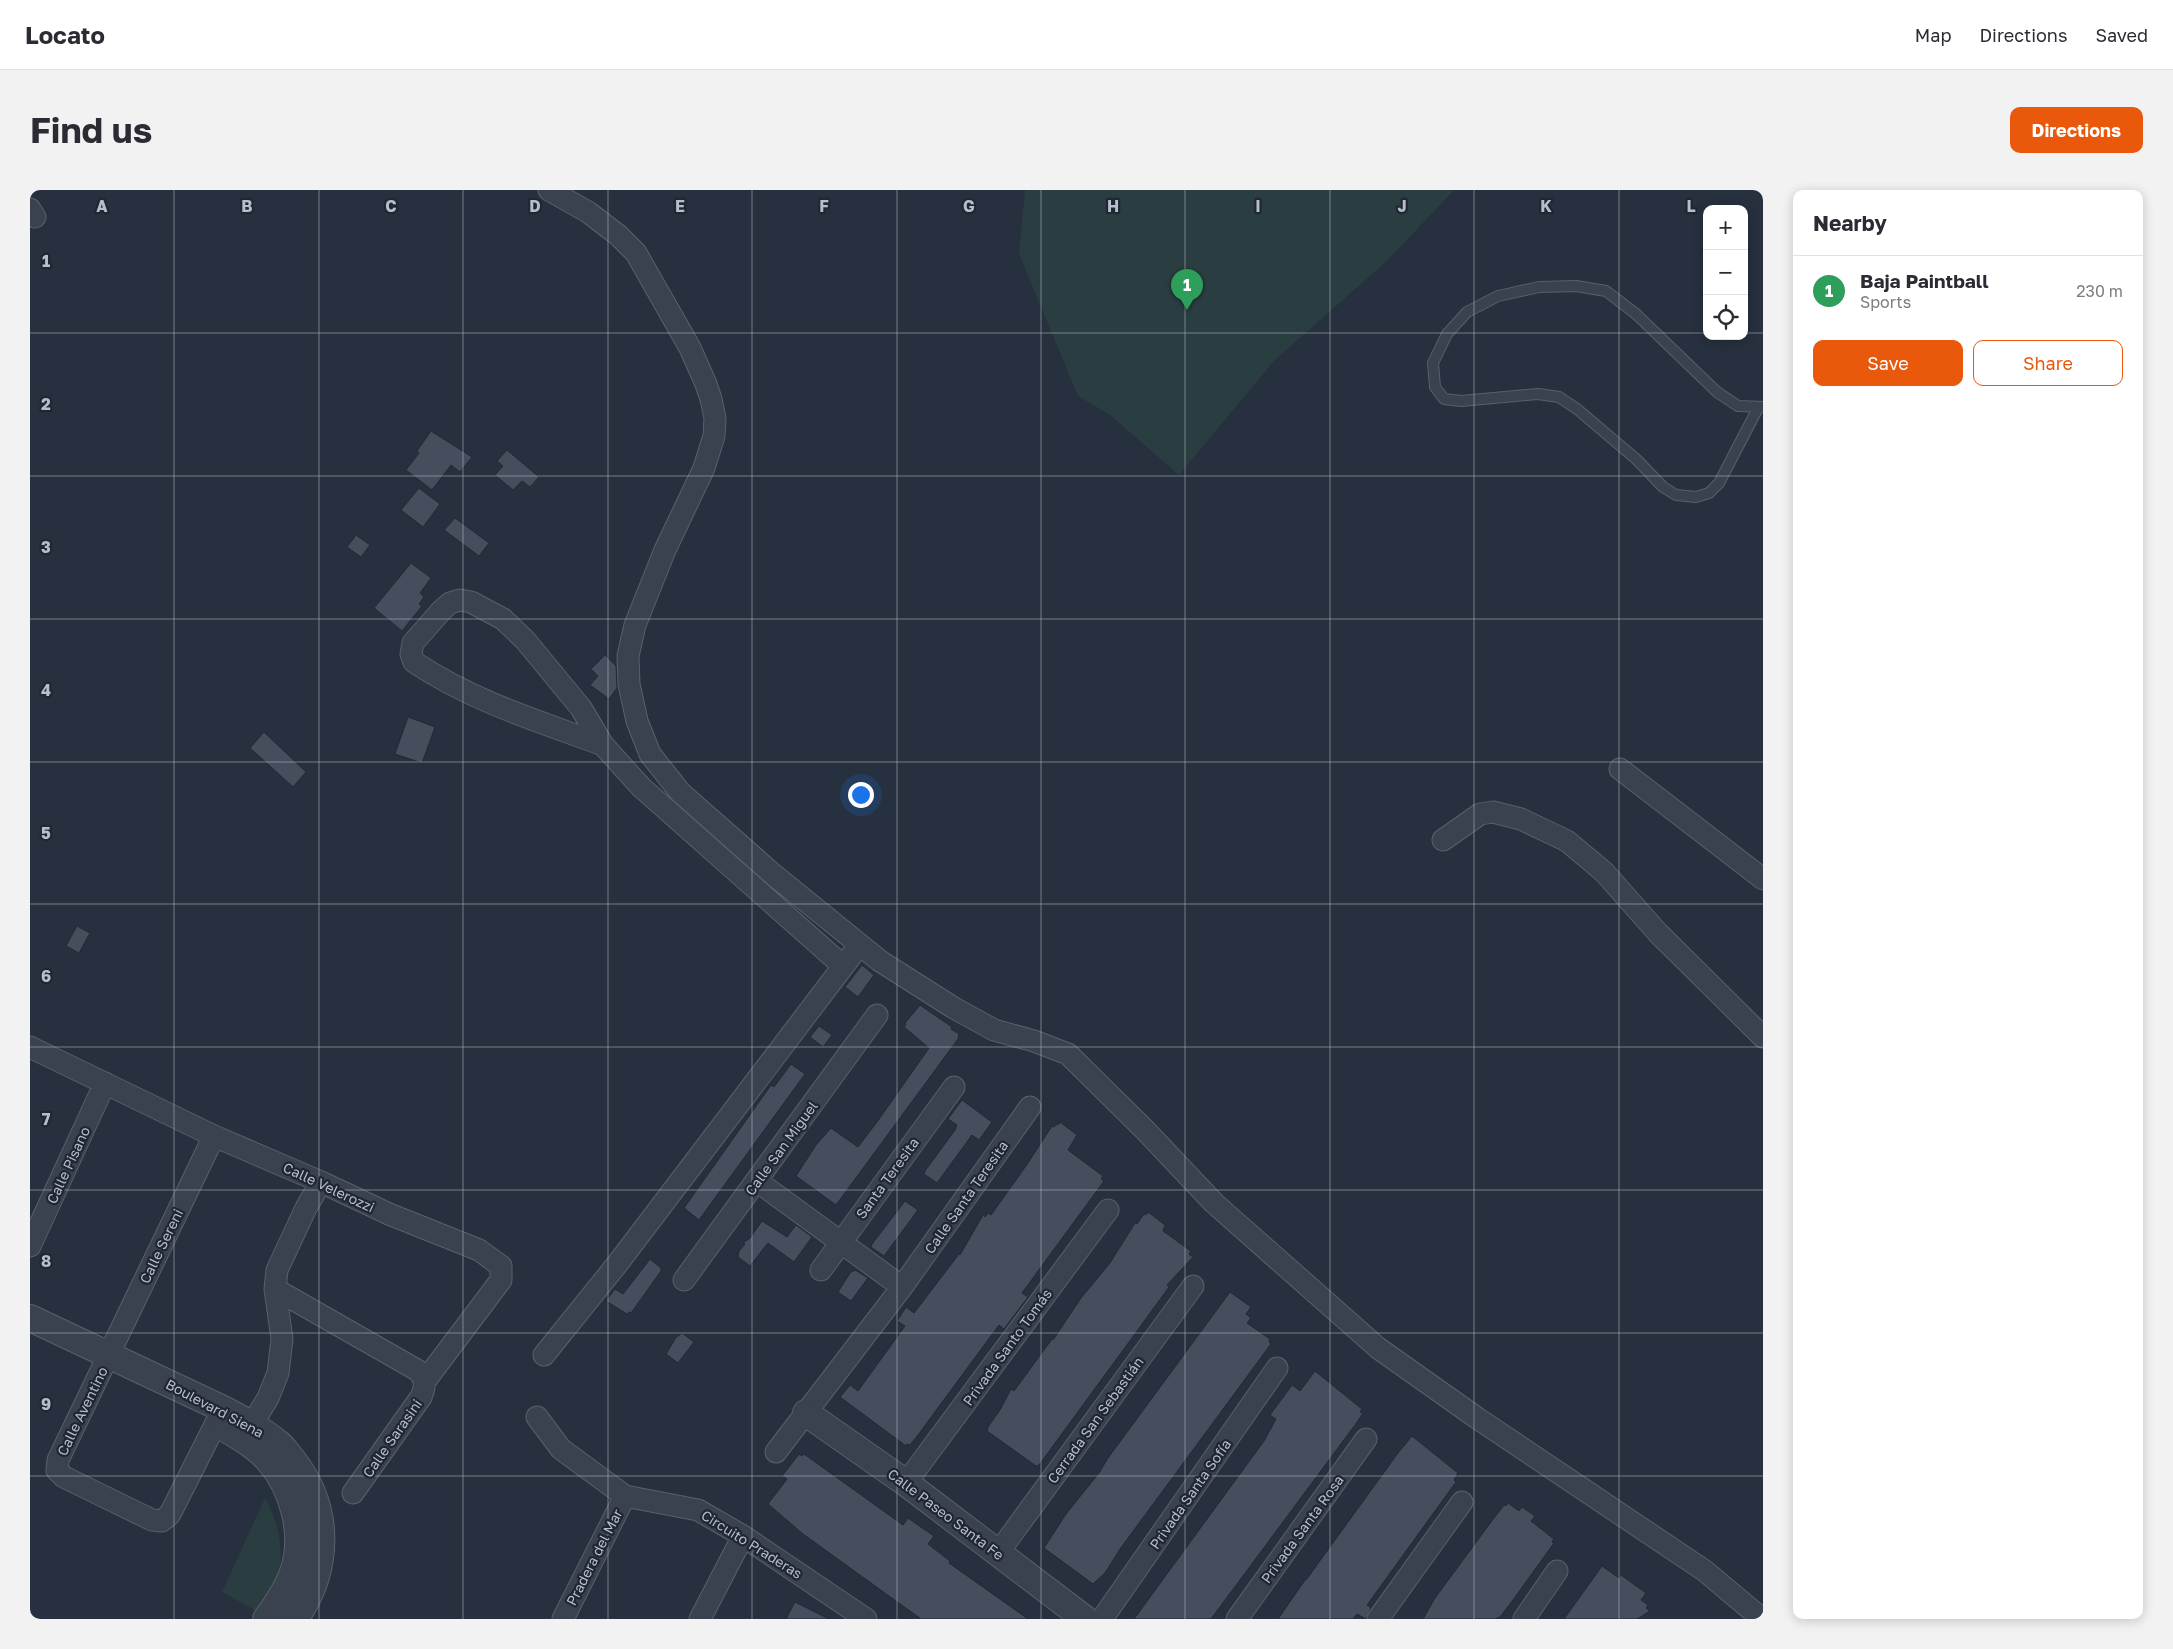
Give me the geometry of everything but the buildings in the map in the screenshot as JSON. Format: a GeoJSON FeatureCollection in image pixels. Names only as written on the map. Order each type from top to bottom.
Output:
{"type":"FeatureCollection","features":[{"type":"Feature","properties":{"kind":"street"},"geometry":{"type":"LineString","coordinates":[[549,190],[588,212],[618,235],[636,253],[690,348],[706,384],[715,418],[714,436],[704,468],[655,575],[635,625],[628,656],[629,684],[637,721],[650,754],[680,792],[774,875],[880,961],[994,1030],[1034,1041],[1068,1054],[1145,1130],[1214,1203],[1378,1348],[1477,1418],[1705,1570],[1762,1619]]}},
{"type":"Feature","properties":{"kind":"street"},"geometry":{"type":"LineString","coordinates":[[603,745],[497,707],[461,691],[414,662],[411,654],[413,643],[441,611],[450,603],[460,600],[481,606],[503,619],[525,640],[581,708],[603,745],[642,787],[843,966]]}},
{"type":"Feature","properties":{"kind":"street"},"geometry":{"type":"LineString","coordinates":[[1620,769],[1763,878]]}},
{"type":"Feature","properties":{"kind":"street"},"geometry":{"type":"LineString","coordinates":[[1443,840],[1480,814],[1494,812],[1521,819],[1567,841],[1604,872],[1658,933],[1763,1038]]}},
{"type":"Feature","properties":{"kind":"street"},"geometry":{"type":"LineString","coordinates":[[544,1355],[618,1263],[860,944]]}},
{"type":"Feature","properties":{"kind":"street","name":"Calle San Miguel"},"geometry":{"type":"LineString","coordinates":[[684,1280],[877,1015]]}},
{"type":"Feature","properties":{"kind":"street","name":"Calle Velerozzi"},"geometry":{"type":"LineString","coordinates":[[30,1047],[214,1136],[321,1182],[389,1214],[478,1250],[500,1266],[502,1280],[425,1381]]}},
{"type":"Feature","properties":{"kind":"street","name":"Calle Pisano"},"geometry":{"type":"LineString","coordinates":[[30,1246],[105,1084]]}},
{"type":"Feature","properties":{"kind":"street","name":"Santa Teresita"},"geometry":{"type":"LineString","coordinates":[[821,1270],[954,1087]]}},
{"type":"Feature","properties":{"kind":"street","name":"Calle Santa Teresita"},"geometry":{"type":"LineString","coordinates":[[776,1452],[902,1287],[1030,1106]]}},
{"type":"Feature","properties":{"kind":"street","name":"Calle Sereni"},"geometry":{"type":"LineString","coordinates":[[105,1364],[214,1136]]}},
{"type":"Feature","properties":{"kind":"street"},"geometry":{"type":"LineString","coordinates":[[757,1181],[902,1287]]}},
{"type":"Feature","properties":{"kind":"street"},"geometry":{"type":"LineString","coordinates":[[252,1424],[268,1398],[278,1373],[282,1339],[275,1289],[277,1270],[306,1208],[321,1182]]}},
{"type":"Feature","properties":{"kind":"street","name":"Privada Santo Tomás"},"geometry":{"type":"LineString","coordinates":[[906,1483],[1108,1210]]}},
{"type":"Feature","properties":{"kind":"street","name":"Cerrada San Sebastián"},"geometry":{"type":"LineString","coordinates":[[998,1553],[1192,1286]]}},
{"type":"Feature","properties":{"kind":"street"},"geometry":{"type":"LineString","coordinates":[[275,1289],[416,1370],[425,1381]]}},
{"type":"Feature","properties":{"kind":"street","name":"Boulevard Siena"},"geometry":{"type":"LineString","coordinates":[[30,1318],[105,1364]]}},
{"type":"Feature","properties":{"kind":"street","name":"Boulevard Siena"},"geometry":{"type":"LineString","coordinates":[[30,1338],[105,1364],[219,1416],[252,1424],[285,1450],[306,1477],[317,1506],[323,1540],[318,1572],[295,1619]]}},
{"type":"Feature","properties":{"kind":"street","name":"Calle Aventino"},"geometry":{"type":"LineString","coordinates":[[105,1364],[58,1460],[57,1470],[64,1477],[152,1520],[162,1521],[170,1514],[219,1416]]}},
{"type":"Feature","properties":{"kind":"street","name":"Privada Santa Sofía"},"geometry":{"type":"LineString","coordinates":[[1102,1619],[1277,1368]]}},
{"type":"Feature","properties":{"kind":"street","name":"Calle Sarasini"},"geometry":{"type":"LineString","coordinates":[[353,1492],[421,1397],[425,1389],[425,1381]]}},
{"type":"Feature","properties":{"kind":"street","name":"Calle Paseo Santa Fe"},"geometry":{"type":"LineString","coordinates":[[806,1412],[906,1483],[1085,1619]]}},
{"type":"Feature","properties":{"kind":"street","name":"Boulevard Siena"},"geometry":{"type":"LineString","coordinates":[[219,1416],[268,1461],[286,1486],[295,1513],[298,1541],[294,1569],[279,1601],[266,1619]]}},
{"type":"Feature","properties":{"kind":"street","name":"Circuito Praderas"},"geometry":{"type":"LineString","coordinates":[[538,1417],[561,1449],[625,1496],[698,1510],[743,1536],[844,1612],[866,1619]]}},
{"type":"Feature","properties":{"kind":"street","name":"Privada Santa Rosa"},"geometry":{"type":"LineString","coordinates":[[1237,1619],[1366,1439]]}},
{"type":"Feature","properties":{"kind":"street","name":"Pradera del Mar"},"geometry":{"type":"LineString","coordinates":[[563,1619],[625,1496]]}},
{"type":"Feature","properties":{"kind":"street"},"geometry":{"type":"LineString","coordinates":[[1378,1619],[1462,1502]]}},
{"type":"Feature","properties":{"kind":"street"},"geometry":{"type":"LineString","coordinates":[[700,1619],[743,1536]]}},
{"type":"Feature","properties":{"kind":"street"},"geometry":{"type":"LineString","coordinates":[[1524,1619],[1558,1571]]}},
{"type":"Feature","properties":{"kind":"lane"},"geometry":{"type":"LineString","coordinates":[[1576,286],[1606,291],[1636,314],[1718,392],[1738,406],[1760,407],[1719,482],[1709,493],[1696,497],[1676,495],[1663,487],[1636,459],[1577,409],[1559,397],[1538,394],[1461,401],[1444,399],[1435,387],[1433,363],[1447,334],[1467,312],[1498,296],[1539,287],[1576,286]]}},
{"type":"Feature","properties":{"kind":"shaded area"},"geometry":{"type":"Polygon","coordinates":[[[1025,190],[1454,190],[1388,260],[1275,360],[1179,475],[1110,415],[1078,396],[1019,254],[1025,190]]]}},
{"type":"Feature","properties":{"kind":"shaded area"},"geometry":{"type":"Polygon","coordinates":[[[265,1498],[277,1528],[281,1560],[277,1586],[262,1614],[222,1592],[265,1498]]]}},
{"type":"Feature","properties":{"kind":"place","name":"Baja Paintball"},"geometry":{"type":"Point","coordinates":[1187,310]}}]}
